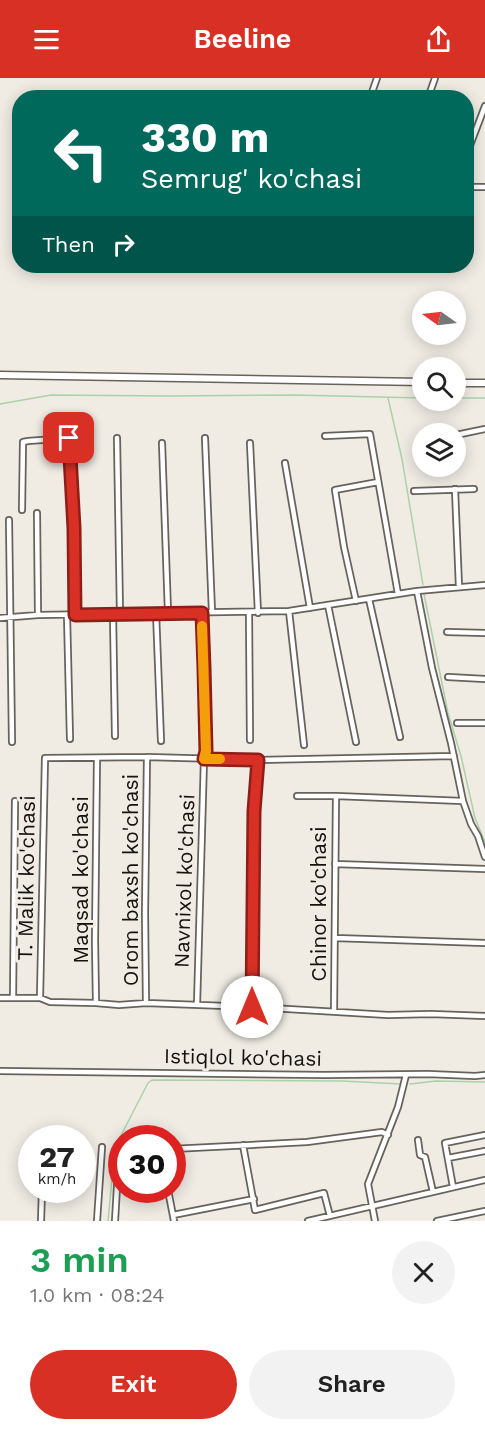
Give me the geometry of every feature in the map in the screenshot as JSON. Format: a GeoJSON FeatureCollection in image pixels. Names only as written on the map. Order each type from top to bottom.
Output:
{"type":"FeatureCollection","features":[{"type":"Feature","properties":{"kind":"main road"},"geometry":{"type":"LineString","coordinates":[[0,375],[412,382]]}},
{"type":"Feature","properties":{"kind":"main road"},"geometry":{"type":"LineString","coordinates":[[466,383],[485,383]]}},
{"type":"Feature","properties":{"kind":"street"},"geometry":{"type":"LineString","coordinates":[[474,135],[485,106]]}},
{"type":"Feature","properties":{"kind":"street"},"geometry":{"type":"LineString","coordinates":[[466,433],[485,429]]}},
{"type":"Feature","properties":{"kind":"street"},"geometry":{"type":"LineString","coordinates":[[325,436],[370,434],[398,594]]}},
{"type":"Feature","properties":{"kind":"street"},"geometry":{"type":"LineString","coordinates":[[22,510],[23,442],[69,438],[74,528],[75,615]]}},
{"type":"Feature","properties":{"kind":"street"},"geometry":{"type":"LineString","coordinates":[[117,438],[120,613]]}},
{"type":"Feature","properties":{"kind":"street"},"geometry":{"type":"LineString","coordinates":[[205,438],[212,612]]}},
{"type":"Feature","properties":{"kind":"street"},"geometry":{"type":"LineString","coordinates":[[162,443],[168,612]]}},
{"type":"Feature","properties":{"kind":"street"},"geometry":{"type":"LineString","coordinates":[[250,443],[258,613]]}},
{"type":"Feature","properties":{"kind":"street"},"geometry":{"type":"LineString","coordinates":[[285,463],[310,608]]}},
{"type":"Feature","properties":{"kind":"street"},"geometry":{"type":"LineString","coordinates":[[356,601],[335,490],[378,482]]}},
{"type":"Feature","properties":{"kind":"street"},"geometry":{"type":"LineString","coordinates":[[455,489],[459,587]]}},
{"type":"Feature","properties":{"kind":"street"},"geometry":{"type":"LineString","coordinates":[[414,491],[474,489]]}},
{"type":"Feature","properties":{"kind":"street"},"geometry":{"type":"LineString","coordinates":[[37,513],[38,615]]}},
{"type":"Feature","properties":{"kind":"street"},"geometry":{"type":"LineString","coordinates":[[9,520],[12,742]]}},
{"type":"Feature","properties":{"kind":"street"},"geometry":{"type":"LineString","coordinates":[[0,618],[156,612],[289,611],[417,591],[485,585]]}},
{"type":"Feature","properties":{"kind":"street"},"geometry":{"type":"LineString","coordinates":[[417,591],[432,668],[463,801],[485,857]]}},
{"type":"Feature","properties":{"kind":"street"},"geometry":{"type":"LineString","coordinates":[[369,599],[400,737]]}},
{"type":"Feature","properties":{"kind":"street"},"geometry":{"type":"LineString","coordinates":[[328,606],[356,742]]}},
{"type":"Feature","properties":{"kind":"street"},"geometry":{"type":"LineString","coordinates":[[289,611],[304,745]]}},
{"type":"Feature","properties":{"kind":"street"},"geometry":{"type":"LineString","coordinates":[[156,612],[161,741]]}},
{"type":"Feature","properties":{"kind":"street","name":"Navnixol ko'chasi"},"geometry":{"type":"LineString","coordinates":[[197,1005],[206,751],[202,613]]}},
{"type":"Feature","properties":{"kind":"street"},"geometry":{"type":"LineString","coordinates":[[249,613],[250,740]]}},
{"type":"Feature","properties":{"kind":"street"},"geometry":{"type":"LineString","coordinates":[[113,614],[115,736]]}},
{"type":"Feature","properties":{"kind":"street"},"geometry":{"type":"LineString","coordinates":[[67,615],[69,739]]}},
{"type":"Feature","properties":{"kind":"street"},"geometry":{"type":"LineString","coordinates":[[447,632],[485,633]]}},
{"type":"Feature","properties":{"kind":"street"},"geometry":{"type":"LineString","coordinates":[[448,677],[485,679]]}},
{"type":"Feature","properties":{"kind":"street"},"geometry":{"type":"LineString","coordinates":[[457,723],[485,723]]}},
{"type":"Feature","properties":{"kind":"street"},"geometry":{"type":"LineString","coordinates":[[97,758],[258,760],[454,756]]}},
{"type":"Feature","properties":{"kind":"street","name":"Orom baxsh ko'chasi"},"geometry":{"type":"LineString","coordinates":[[146,1003],[147,757]]}},
{"type":"Feature","properties":{"kind":"street","name":"T. Malik ko'chasi"},"geometry":{"type":"LineString","coordinates":[[40,998],[45,758],[97,758]]}},
{"type":"Feature","properties":{"kind":"street","name":"Maqsad ko'chasi"},"geometry":{"type":"LineString","coordinates":[[96,1003],[97,758]]}},
{"type":"Feature","properties":{"kind":"street"},"geometry":{"type":"LineString","coordinates":[[252,1007],[254,811],[258,760]]}},
{"type":"Feature","properties":{"kind":"street"},"geometry":{"type":"LineString","coordinates":[[297,796],[463,801]]}},
{"type":"Feature","properties":{"kind":"street","name":"Chinor ko'chasi"},"geometry":{"type":"LineString","coordinates":[[334,1011],[336,796]]}},
{"type":"Feature","properties":{"kind":"street"},"geometry":{"type":"LineString","coordinates":[[13,998],[15,801]]}},
{"type":"Feature","properties":{"kind":"street"},"geometry":{"type":"LineString","coordinates":[[335,864],[485,869]]}},
{"type":"Feature","properties":{"kind":"street"},"geometry":{"type":"LineString","coordinates":[[335,938],[485,943]]}},
{"type":"Feature","properties":{"kind":"street"},"geometry":{"type":"LineString","coordinates":[[0,998],[40,998],[50,1002],[118,1005],[146,1003],[388,1015],[485,1016]]}},
{"type":"Feature","properties":{"kind":"street","name":"Istiqlol ko'chasi"},"geometry":{"type":"LineString","coordinates":[[0,1071],[485,1075]]}},
{"type":"Feature","properties":{"kind":"street"},"geometry":{"type":"LineString","coordinates":[[375,1221],[368,1184],[398,1107],[406,1075]]}},
{"type":"Feature","properties":{"kind":"street"},"geometry":{"type":"LineString","coordinates":[[186,1148],[307,1142],[382,1132],[388,1135]]}},
{"type":"Feature","properties":{"kind":"street"},"geometry":{"type":"LineString","coordinates":[[453,1187],[445,1143],[485,1135]]}},
{"type":"Feature","properties":{"kind":"street"},"geometry":{"type":"LineString","coordinates":[[418,1140],[420,1155],[425,1157],[433,1192]]}},
{"type":"Feature","properties":{"kind":"street"},"geometry":{"type":"LineString","coordinates":[[243,1145],[255,1210],[324,1193],[330,1216]]}},
{"type":"Feature","properties":{"kind":"street"},"geometry":{"type":"LineString","coordinates":[[97,1221],[102,1147]]}},
{"type":"Feature","properties":{"kind":"street"},"geometry":{"type":"LineString","coordinates":[[448,1158],[485,1151]]}},
{"type":"Feature","properties":{"kind":"street"},"geometry":{"type":"LineString","coordinates":[[308,1221],[485,1180]]}},
{"type":"Feature","properties":{"kind":"street"},"geometry":{"type":"LineString","coordinates":[[171,1203],[174,1218],[254,1199]]}},
{"type":"Feature","properties":{"kind":"street"},"geometry":{"type":"LineString","coordinates":[[41,1221],[42,1203]]}},
{"type":"Feature","properties":{"kind":"street"},"geometry":{"type":"LineString","coordinates":[[114,1221],[115,1203]]}},
{"type":"Feature","properties":{"kind":"street"},"geometry":{"type":"LineString","coordinates":[[437,1221],[451,1220],[485,1211]]}},
{"type":"Feature","properties":{"kind":"waterway"},"geometry":{"type":"LineString","coordinates":[[0,404],[51,395],[294,395],[412,398]]}},
{"type":"Feature","properties":{"kind":"waterway"},"geometry":{"type":"LineString","coordinates":[[388,398],[402,459],[423,585]]}},
{"type":"Feature","properties":{"kind":"waterway"},"geometry":{"type":"LineString","coordinates":[[466,398],[485,398]]}},
{"type":"Feature","properties":{"kind":"waterway"},"geometry":{"type":"LineString","coordinates":[[424,594],[448,713],[461,756],[475,818],[485,842]]}},
{"type":"Feature","properties":{"kind":"waterway"},"geometry":{"type":"LineString","coordinates":[[108,1221],[115,1147],[148,1083],[152,1080],[342,1081],[401,1084]]}},
{"type":"Feature","properties":{"kind":"waterway"},"geometry":{"type":"LineString","coordinates":[[410,1084],[436,1081],[485,1082]]}},
{"type":"Feature","properties":{"kind":"slow traffic"},"geometry":{"type":"LineString","coordinates":[[202,626],[206,751],[204,759],[220,759]]}},
{"type":"Feature","properties":{"kind":"route"},"geometry":{"type":"LineString","coordinates":[[69,438],[74,528],[75,615],[202,613],[206,751],[204,759],[258,760],[254,811],[252,1007]]}}]}
